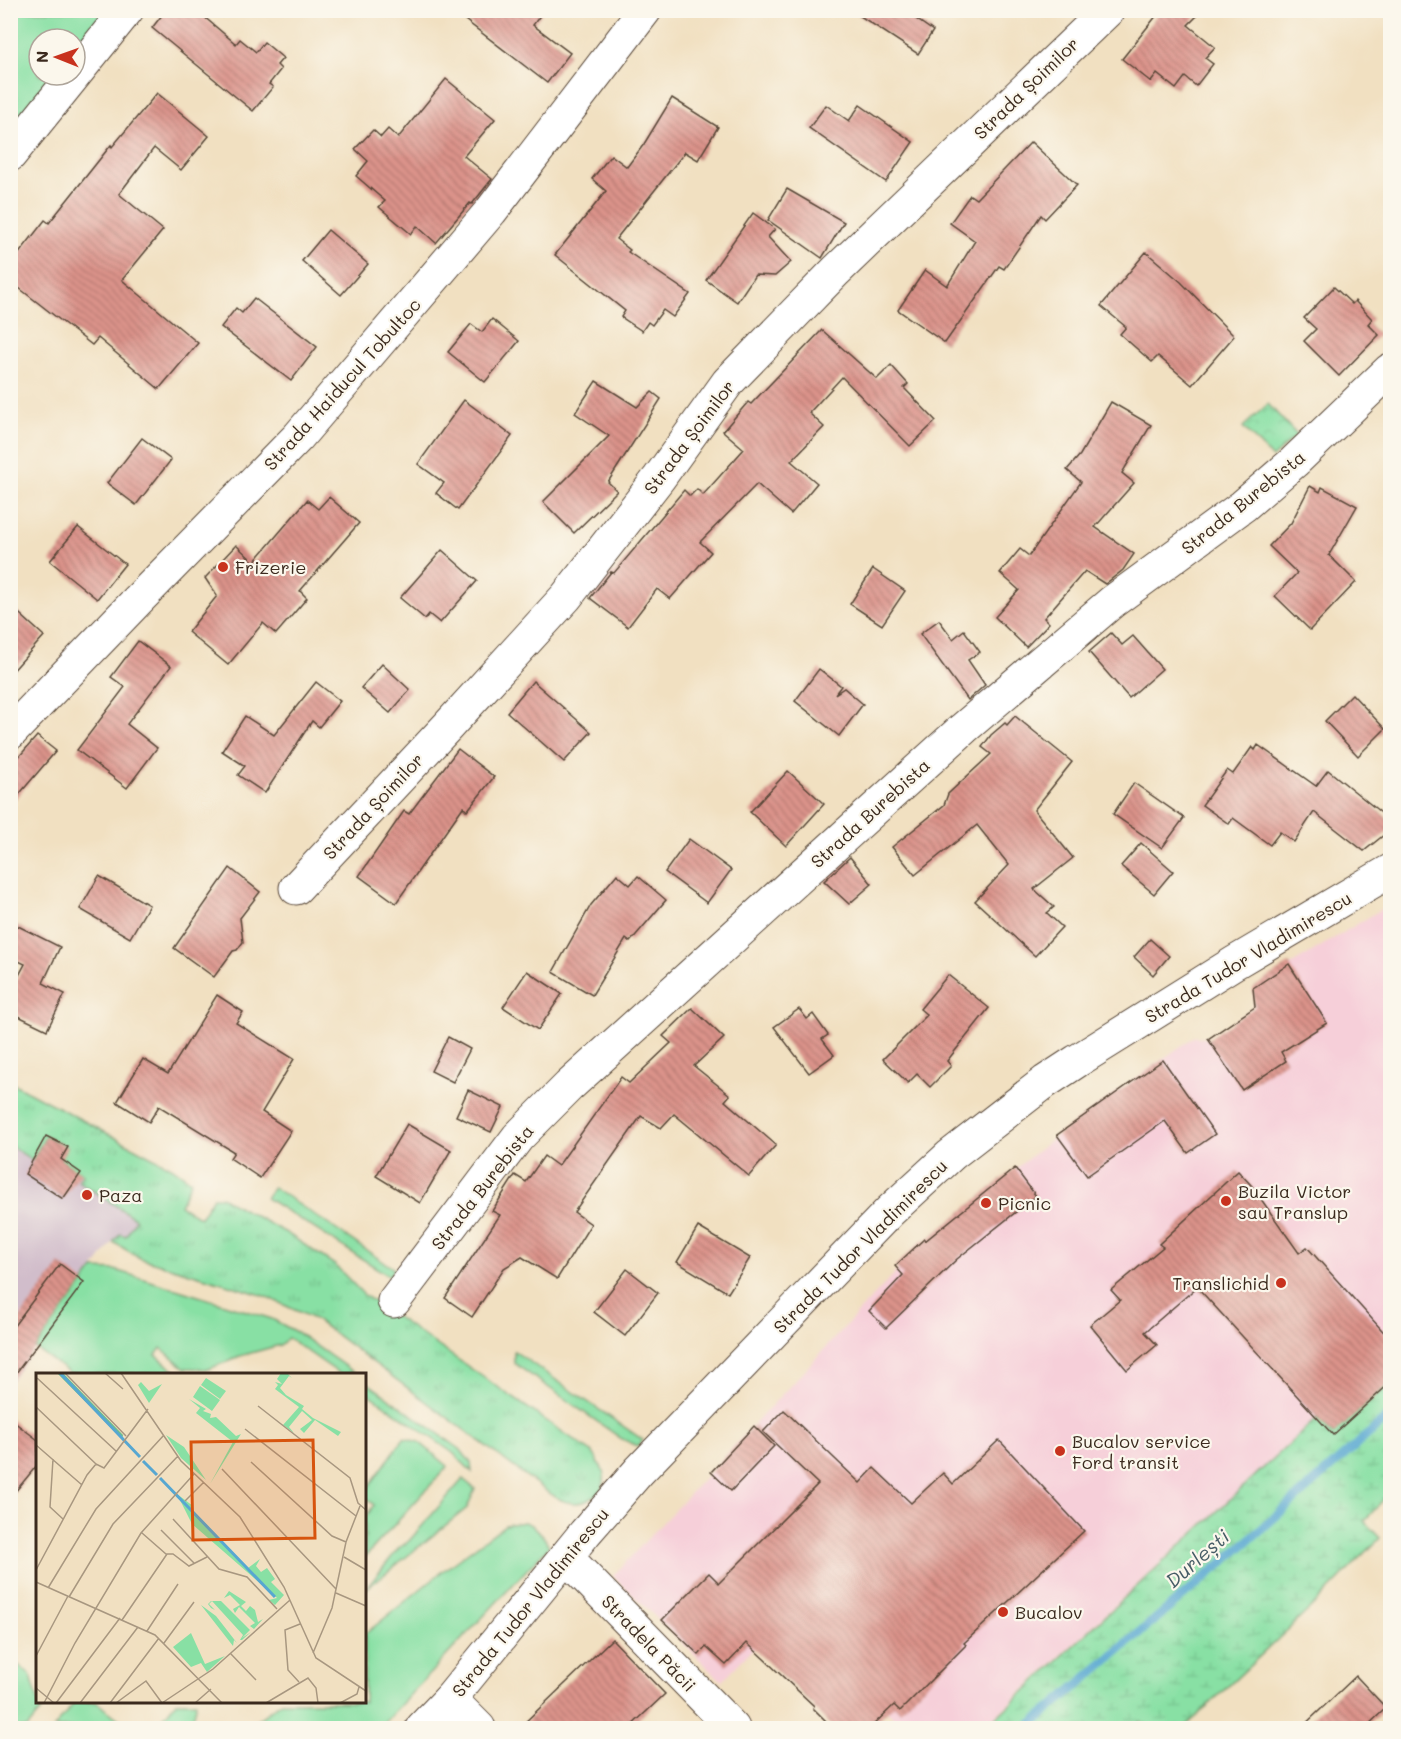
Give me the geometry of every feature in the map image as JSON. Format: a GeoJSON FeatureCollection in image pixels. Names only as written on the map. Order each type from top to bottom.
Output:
{"type":"FeatureCollection","features":[{"type":"Feature","properties":{"kind":"street"},"geometry":{"type":"LineString","coordinates":[[10,155],[128,10]]}},
{"type":"Feature","properties":{"kind":"street","name":"Strada Haiducul Tobultoc"},"geometry":{"type":"LineString","coordinates":[[10,733],[298,437],[492,211],[645,10]]}},
{"type":"Feature","properties":{"kind":"street","name":"Strada Șoimilor"},"geometry":{"type":"LineString","coordinates":[[296,888],[566,597],[659,478],[728,382],[836,271],[1108,10]]}},
{"type":"Feature","properties":{"kind":"street","name":"Strada Burebista"},"geometry":{"type":"LineString","coordinates":[[394,1301],[518,1137],[569,1086],[964,728],[1112,602],[1243,506],[1294,462],[1390,370]]}},
{"type":"Feature","properties":{"kind":"street","name":"Strada Tudor Vladimirescu"},"geometry":{"type":"LineString","coordinates":[[422,1728],[450,1699],[639,1471],[890,1211],[951,1155],[1077,1060],[1234,963],[1390,871]]}},
{"type":"Feature","properties":{"kind":"street","name":"Stradela Păcii"},"geometry":{"type":"LineString","coordinates":[[566,1557],[733,1728]]}},
{"type":"Feature","properties":{"kind":"street"},"geometry":{"type":"LineString","coordinates":[[450,1699],[479,1728]]}},
{"type":"Feature","properties":{"kind":"shaded area"},"geometry":{"type":"Polygon","coordinates":[[[1390,904],[1390,1383],[1333,1435],[1316,1418],[983,1728],[904,1728],[789,1611],[722,1681],[613,1576],[898,1270],[895,1266],[924,1239],[926,1242],[1057,1135],[1195,1036],[1208,1039],[1251,1009],[1254,1006],[1253,988],[1390,904]]]}},
{"type":"Feature","properties":{"kind":"shaded area"},"geometry":{"type":"Polygon","coordinates":[[[46,1136],[68,1147],[60,1160],[83,1174],[79,1181],[136,1219],[126,1237],[120,1234],[113,1242],[11,1381],[10,1146],[32,1160],[46,1136]]]}},
{"type":"Feature","properties":{"kind":"green space"},"geometry":{"type":"Polygon","coordinates":[[[10,11],[105,11],[87,33],[87,27],[27,27],[27,87],[43,87],[11,126],[10,11]]]}},
{"type":"Feature","properties":{"kind":"green space"},"geometry":{"type":"Polygon","coordinates":[[[1268,404],[1297,435],[1272,458],[1243,427],[1268,404]]]}},
{"type":"Feature","properties":{"kind":"green space"},"geometry":{"type":"Polygon","coordinates":[[[10,1082],[173,1168],[191,1181],[180,1205],[200,1218],[213,1197],[221,1197],[288,1234],[335,1265],[363,1294],[593,1453],[604,1475],[602,1488],[593,1498],[580,1502],[560,1500],[316,1320],[265,1296],[140,1258],[113,1242],[120,1234],[126,1236],[136,1219],[78,1181],[83,1174],[60,1160],[67,1147],[46,1136],[32,1160],[11,1146],[10,1082]]]}},
{"type":"Feature","properties":{"kind":"green space"},"geometry":{"type":"Polygon","coordinates":[[[273,1187],[394,1269],[389,1276],[266,1198],[273,1187]]]}},
{"type":"Feature","properties":{"kind":"green space"},"geometry":{"type":"Polygon","coordinates":[[[94,1269],[115,1270],[272,1319],[296,1332],[355,1373],[339,1373],[288,1338],[280,1345],[240,1356],[209,1369],[185,1368],[161,1348],[156,1355],[175,1373],[70,1373],[35,1348],[94,1269]]]}},
{"type":"Feature","properties":{"kind":"green space"},"geometry":{"type":"Polygon","coordinates":[[[514,1351],[643,1440],[638,1446],[622,1439],[514,1363],[514,1351]]]}},
{"type":"Feature","properties":{"kind":"green space"},"geometry":{"type":"Polygon","coordinates":[[[366,1382],[460,1449],[471,1463],[472,1472],[453,1453],[366,1392],[366,1382]]]}},
{"type":"Feature","properties":{"kind":"green space"},"geometry":{"type":"Polygon","coordinates":[[[1390,1383],[1390,1493],[1364,1521],[1380,1538],[1315,1604],[1184,1728],[1149,1728],[1141,1721],[1133,1728],[985,1728],[1317,1418],[1333,1435],[1390,1383]]]}},
{"type":"Feature","properties":{"kind":"green space"},"geometry":{"type":"Polygon","coordinates":[[[404,1438],[419,1442],[448,1466],[366,1556],[366,1517],[374,1505],[366,1498],[366,1491],[404,1438]]]}},
{"type":"Feature","properties":{"kind":"green space"},"geometry":{"type":"Polygon","coordinates":[[[463,1479],[475,1489],[467,1508],[366,1589],[399,1548],[409,1541],[463,1479]]]}},
{"type":"Feature","properties":{"kind":"green space"},"geometry":{"type":"Polygon","coordinates":[[[524,1522],[533,1526],[549,1546],[379,1728],[247,1728],[280,1703],[366,1703],[366,1633],[444,1570],[505,1525],[524,1522]]]}},
{"type":"Feature","properties":{"kind":"green space"},"geometry":{"type":"Polygon","coordinates":[[[16,1663],[31,1676],[36,1703],[39,1703],[41,1711],[27,1728],[11,1728],[11,1671],[16,1663]]]}},
{"type":"Feature","properties":{"kind":"green space"},"geometry":{"type":"Polygon","coordinates":[[[74,1703],[97,1703],[128,1726],[107,1728],[103,1723],[95,1728],[54,1728],[74,1703]]]}},
{"type":"Feature","properties":{"kind":"green space"},"geometry":{"type":"Polygon","coordinates":[[[175,1703],[196,1703],[194,1713],[184,1728],[155,1728],[175,1703]]]}},
{"type":"Feature","properties":{"kind":"building"},"geometry":{"type":"Polygon","coordinates":[[[166,10],[196,10],[236,44],[240,39],[256,52],[264,42],[283,58],[277,65],[281,69],[269,84],[273,87],[253,111],[152,28],[166,10]]]}},
{"type":"Feature","properties":{"kind":"building"},"geometry":{"type":"Polygon","coordinates":[[[452,10],[544,10],[533,25],[570,53],[547,83],[452,10]]]}},
{"type":"Feature","properties":{"kind":"building"},"geometry":{"type":"Polygon","coordinates":[[[851,10],[903,10],[933,31],[918,54],[851,10]]]}},
{"type":"Feature","properties":{"kind":"building"},"geometry":{"type":"Polygon","coordinates":[[[1161,10],[1203,10],[1188,25],[1215,47],[1205,58],[1213,64],[1196,86],[1185,77],[1176,89],[1157,74],[1151,82],[1122,59],[1161,10]]]}},
{"type":"Feature","properties":{"kind":"building"},"geometry":{"type":"Polygon","coordinates":[[[446,79],[495,119],[464,156],[492,179],[436,243],[417,226],[411,234],[379,207],[385,201],[356,176],[368,161],[355,149],[373,130],[381,137],[388,129],[398,138],[446,79]]]}},
{"type":"Feature","properties":{"kind":"building"},"geometry":{"type":"Polygon","coordinates":[[[157,93],[209,136],[181,170],[154,148],[119,194],[163,230],[122,280],[198,343],[159,389],[98,338],[92,345],[10,281],[10,265],[45,220],[49,223],[111,145],[112,147],[157,93]]]}},
{"type":"Feature","properties":{"kind":"building"},"geometry":{"type":"Polygon","coordinates":[[[672,98],[718,127],[698,160],[685,152],[616,239],[630,250],[628,252],[690,294],[673,317],[663,310],[652,325],[648,322],[642,331],[621,317],[625,311],[555,255],[606,191],[592,179],[611,155],[627,167],[672,98]]]}},
{"type":"Feature","properties":{"kind":"building"},"geometry":{"type":"Polygon","coordinates":[[[826,105],[849,121],[860,105],[913,142],[886,182],[809,128],[826,105]]]}},
{"type":"Feature","properties":{"kind":"building"},"geometry":{"type":"Polygon","coordinates":[[[1031,142],[1077,185],[1045,219],[1041,215],[1004,269],[999,266],[945,343],[898,310],[925,270],[947,286],[975,241],[950,223],[970,195],[976,199],[1031,142]]]}},
{"type":"Feature","properties":{"kind":"building"},"geometry":{"type":"Polygon","coordinates":[[[787,189],[844,222],[822,258],[768,220],[787,189]]]}},
{"type":"Feature","properties":{"kind":"building"},"geometry":{"type":"Polygon","coordinates":[[[753,213],[775,229],[768,237],[791,262],[775,276],[755,275],[737,302],[706,280],[753,213]]]}},
{"type":"Feature","properties":{"kind":"building"},"geometry":{"type":"Polygon","coordinates":[[[328,230],[368,264],[341,295],[302,261],[328,230]]]}},
{"type":"Feature","properties":{"kind":"building"},"geometry":{"type":"Polygon","coordinates":[[[1146,252],[1181,282],[1234,336],[1192,385],[1158,356],[1152,362],[1120,334],[1126,327],[1101,306],[1146,252]]]}},
{"type":"Feature","properties":{"kind":"building"},"geometry":{"type":"Polygon","coordinates":[[[1334,287],[1352,304],[1355,301],[1372,319],[1368,324],[1379,335],[1339,376],[1304,341],[1316,329],[1304,318],[1334,287]]]}},
{"type":"Feature","properties":{"kind":"building"},"geometry":{"type":"Polygon","coordinates":[[[254,298],[317,347],[291,381],[221,327],[236,308],[242,313],[254,298]]]}},
{"type":"Feature","properties":{"kind":"building"},"geometry":{"type":"Polygon","coordinates":[[[492,319],[519,341],[485,382],[448,352],[471,324],[482,332],[492,319]]]}},
{"type":"Feature","properties":{"kind":"building"},"geometry":{"type":"Polygon","coordinates":[[[822,330],[877,379],[891,365],[908,384],[904,388],[936,421],[910,446],[842,377],[809,413],[824,427],[791,461],[817,483],[791,514],[757,484],[700,542],[711,552],[670,599],[657,589],[628,627],[590,598],[684,490],[690,496],[697,489],[703,495],[744,449],[723,431],[748,402],[751,404],[822,330]]]}},
{"type":"Feature","properties":{"kind":"building"},"geometry":{"type":"Polygon","coordinates":[[[596,381],[637,407],[652,392],[661,399],[608,482],[617,491],[574,533],[543,502],[609,436],[575,413],[596,381]]]}},
{"type":"Feature","properties":{"kind":"building"},"geometry":{"type":"Polygon","coordinates":[[[464,400],[512,436],[458,510],[436,493],[444,483],[418,464],[464,400]]]}},
{"type":"Feature","properties":{"kind":"building"},"geometry":{"type":"Polygon","coordinates":[[[1111,402],[1151,425],[1122,473],[1134,483],[1095,527],[1134,554],[1123,570],[1105,584],[1085,571],[1044,618],[1049,623],[1026,647],[995,617],[1019,590],[1000,573],[1020,549],[1029,556],[1081,482],[1067,470],[1080,455],[1111,402]]]}},
{"type":"Feature","properties":{"kind":"building"},"geometry":{"type":"Polygon","coordinates":[[[142,438],[171,460],[136,505],[107,483],[142,438]]]}},
{"type":"Feature","properties":{"kind":"building"},"geometry":{"type":"Polygon","coordinates":[[[1310,486],[1320,492],[1322,487],[1357,506],[1329,555],[1356,582],[1310,630],[1275,596],[1297,573],[1269,546],[1291,523],[1310,486]]]}},
{"type":"Feature","properties":{"kind":"building"},"geometry":{"type":"Polygon","coordinates":[[[329,497],[359,523],[300,591],[307,598],[276,634],[263,623],[228,665],[188,632],[217,596],[205,578],[236,545],[254,562],[307,500],[318,509],[329,497]]]}},
{"type":"Feature","properties":{"kind":"building"},"geometry":{"type":"Polygon","coordinates":[[[78,527],[125,564],[97,599],[50,561],[78,527]]]}},
{"type":"Feature","properties":{"kind":"building"},"geometry":{"type":"Polygon","coordinates":[[[442,550],[477,581],[440,623],[429,614],[425,619],[400,598],[442,550]]]}},
{"type":"Feature","properties":{"kind":"building"},"geometry":{"type":"Polygon","coordinates":[[[873,569],[905,591],[882,625],[850,604],[873,569]]]}},
{"type":"Feature","properties":{"kind":"building"},"geometry":{"type":"Polygon","coordinates":[[[10,605],[44,636],[10,674],[10,605]]]}},
{"type":"Feature","properties":{"kind":"building"},"geometry":{"type":"Polygon","coordinates":[[[939,620],[953,639],[964,630],[980,652],[968,660],[985,685],[968,700],[920,634],[939,620]]]}},
{"type":"Feature","properties":{"kind":"building"},"geometry":{"type":"Polygon","coordinates":[[[1111,633],[1122,645],[1133,636],[1162,669],[1129,698],[1089,652],[1111,633]]]}},
{"type":"Feature","properties":{"kind":"building"},"geometry":{"type":"Polygon","coordinates":[[[138,641],[171,666],[127,724],[157,748],[127,788],[77,750],[125,687],[111,677],[138,641]]]}},
{"type":"Feature","properties":{"kind":"building"},"geometry":{"type":"Polygon","coordinates":[[[382,664],[410,690],[390,713],[361,688],[382,664]]]}},
{"type":"Feature","properties":{"kind":"building"},"geometry":{"type":"Polygon","coordinates":[[[819,669],[841,686],[835,694],[844,688],[863,704],[839,736],[795,701],[819,669]]]}},
{"type":"Feature","properties":{"kind":"building"},"geometry":{"type":"Polygon","coordinates":[[[533,681],[591,732],[564,762],[507,712],[533,681]]]}},
{"type":"Feature","properties":{"kind":"building"},"geometry":{"type":"Polygon","coordinates":[[[316,682],[340,701],[319,727],[312,721],[265,793],[238,775],[245,766],[222,751],[245,716],[274,735],[316,682]]]}},
{"type":"Feature","properties":{"kind":"building"},"geometry":{"type":"Polygon","coordinates":[[[1352,694],[1385,729],[1358,756],[1325,721],[1352,694]]]}},
{"type":"Feature","properties":{"kind":"building"},"geometry":{"type":"Polygon","coordinates":[[[1015,716],[1072,762],[1034,810],[1073,858],[1034,889],[1054,907],[1047,913],[1062,927],[1035,956],[975,901],[1009,865],[977,825],[915,875],[892,847],[944,805],[948,794],[991,754],[982,747],[991,735],[1005,723],[1007,725],[1015,716]]]}},
{"type":"Feature","properties":{"kind":"building"},"geometry":{"type":"Polygon","coordinates":[[[37,736],[56,751],[10,805],[10,767],[37,736]]]}},
{"type":"Feature","properties":{"kind":"building"},"geometry":{"type":"Polygon","coordinates":[[[1258,745],[1316,786],[1328,770],[1390,820],[1390,830],[1364,851],[1314,812],[1294,842],[1280,832],[1270,845],[1233,818],[1229,824],[1202,805],[1227,770],[1233,774],[1252,747],[1255,750],[1258,745]]]}},
{"type":"Feature","properties":{"kind":"building"},"geometry":{"type":"Polygon","coordinates":[[[458,749],[494,777],[467,811],[463,807],[396,903],[359,876],[404,811],[409,814],[458,749]]]}},
{"type":"Feature","properties":{"kind":"building"},"geometry":{"type":"Polygon","coordinates":[[[788,771],[824,804],[786,846],[750,812],[788,771]]]}},
{"type":"Feature","properties":{"kind":"building"},"geometry":{"type":"Polygon","coordinates":[[[1134,783],[1184,818],[1162,848],[1113,814],[1134,783]]]}},
{"type":"Feature","properties":{"kind":"building"},"geometry":{"type":"Polygon","coordinates":[[[689,839],[731,870],[707,903],[665,872],[689,839]]]}},
{"type":"Feature","properties":{"kind":"building"},"geometry":{"type":"Polygon","coordinates":[[[1141,843],[1173,871],[1154,894],[1121,866],[1141,843]]]}},
{"type":"Feature","properties":{"kind":"building"},"geometry":{"type":"Polygon","coordinates":[[[850,857],[872,884],[849,904],[824,881],[850,857]]]}},
{"type":"Feature","properties":{"kind":"building"},"geometry":{"type":"Polygon","coordinates":[[[230,868],[260,892],[240,918],[243,942],[237,950],[233,951],[214,977],[174,948],[230,868]]]}},
{"type":"Feature","properties":{"kind":"building"},"geometry":{"type":"Polygon","coordinates":[[[617,874],[630,885],[638,876],[666,900],[630,942],[626,939],[592,995],[553,972],[591,905],[617,874]]]}},
{"type":"Feature","properties":{"kind":"building"},"geometry":{"type":"Polygon","coordinates":[[[99,876],[149,905],[130,938],[80,909],[99,876]]]}},
{"type":"Feature","properties":{"kind":"building"},"geometry":{"type":"Polygon","coordinates":[[[10,922],[60,947],[43,983],[65,994],[47,1030],[10,1012],[10,992],[25,964],[10,957],[10,922]]]}},
{"type":"Feature","properties":{"kind":"building"},"geometry":{"type":"Polygon","coordinates":[[[1150,939],[1169,956],[1153,975],[1134,957],[1150,939]]]}},
{"type":"Feature","properties":{"kind":"building"},"geometry":{"type":"Polygon","coordinates":[[[1289,964],[1327,1023],[1281,1052],[1286,1061],[1242,1090],[1208,1039],[1255,1007],[1253,988],[1289,964]]]}},
{"type":"Feature","properties":{"kind":"building"},"geometry":{"type":"Polygon","coordinates":[[[527,971],[562,994],[538,1030],[503,1007],[527,971]]]}},
{"type":"Feature","properties":{"kind":"building"},"geometry":{"type":"Polygon","coordinates":[[[948,975],[989,1008],[947,1061],[951,1066],[930,1087],[917,1074],[908,1083],[883,1059],[927,1015],[920,1009],[948,975]]]}},
{"type":"Feature","properties":{"kind":"building"},"geometry":{"type":"Polygon","coordinates":[[[217,995],[243,1012],[236,1023],[294,1059],[262,1112],[291,1131],[260,1178],[230,1158],[234,1152],[159,1106],[149,1122],[117,1102],[143,1059],[168,1074],[217,995]]]}},
{"type":"Feature","properties":{"kind":"building"},"geometry":{"type":"Polygon","coordinates":[[[692,1008],[724,1038],[694,1066],[730,1095],[725,1101],[776,1145],[749,1176],[674,1114],[661,1128],[641,1116],[574,1212],[591,1224],[557,1279],[522,1257],[504,1268],[472,1317],[445,1298],[500,1215],[492,1211],[515,1175],[526,1182],[544,1156],[558,1166],[621,1077],[629,1083],[671,1043],[663,1036],[692,1008]]]}},
{"type":"Feature","properties":{"kind":"building"},"geometry":{"type":"Polygon","coordinates":[[[799,1009],[807,1019],[813,1014],[828,1035],[822,1039],[834,1055],[809,1073],[774,1027],[799,1009]]]}},
{"type":"Feature","properties":{"kind":"building"},"geometry":{"type":"Polygon","coordinates":[[[448,1037],[470,1049],[453,1082],[431,1071],[448,1037]]]}},
{"type":"Feature","properties":{"kind":"building"},"geometry":{"type":"Polygon","coordinates":[[[1163,1060],[1215,1134],[1188,1153],[1165,1121],[1087,1176],[1057,1135],[1163,1060]]]}},
{"type":"Feature","properties":{"kind":"building"},"geometry":{"type":"Polygon","coordinates":[[[468,1090],[503,1107],[491,1132],[456,1116],[468,1090]]]}},
{"type":"Feature","properties":{"kind":"building"},"geometry":{"type":"Polygon","coordinates":[[[407,1124],[451,1150],[420,1203],[376,1176],[407,1124]]]}},
{"type":"Feature","properties":{"kind":"building"},"geometry":{"type":"Polygon","coordinates":[[[46,1136],[68,1147],[61,1159],[81,1173],[63,1199],[25,1174],[46,1136]]]}},
{"type":"Feature","properties":{"kind":"building"},"geometry":{"type":"Polygon","coordinates":[[[1015,1168],[1036,1196],[957,1259],[886,1328],[869,1311],[903,1275],[895,1266],[924,1239],[925,1241],[1015,1168]]]}},
{"type":"Feature","properties":{"kind":"building"},"geometry":{"type":"Polygon","coordinates":[[[1238,1171],[1251,1185],[1299,1253],[1307,1247],[1390,1339],[1390,1383],[1333,1435],[1197,1287],[1145,1332],[1157,1345],[1127,1370],[1090,1325],[1120,1300],[1111,1290],[1163,1247],[1159,1244],[1238,1171]]]}},
{"type":"Feature","properties":{"kind":"building"},"geometry":{"type":"Polygon","coordinates":[[[698,1227],[750,1258],[728,1293],[677,1262],[698,1227]]]}},
{"type":"Feature","properties":{"kind":"building"},"geometry":{"type":"Polygon","coordinates":[[[60,1264],[84,1282],[10,1381],[10,1331],[60,1264]]]}},
{"type":"Feature","properties":{"kind":"building"},"geometry":{"type":"Polygon","coordinates":[[[627,1269],[658,1293],[625,1336],[594,1312],[627,1269]]]}},
{"type":"Feature","properties":{"kind":"building"},"geometry":{"type":"Polygon","coordinates":[[[784,1410],[860,1483],[874,1468],[911,1503],[943,1473],[953,1484],[999,1440],[1084,1531],[964,1643],[966,1645],[900,1711],[894,1705],[870,1728],[833,1728],[813,1708],[814,1706],[747,1643],[726,1665],[706,1647],[699,1655],[662,1620],[709,1573],[719,1583],[818,1484],[763,1432],[784,1410]]]}},
{"type":"Feature","properties":{"kind":"building"},"geometry":{"type":"Polygon","coordinates":[[[10,1419],[36,1438],[36,1466],[10,1498],[10,1419]]]}},
{"type":"Feature","properties":{"kind":"building"},"geometry":{"type":"Polygon","coordinates":[[[754,1426],[774,1446],[731,1491],[711,1472],[754,1426]]]}},
{"type":"Feature","properties":{"kind":"building"},"geometry":{"type":"Polygon","coordinates":[[[612,1639],[665,1694],[629,1728],[519,1728],[612,1639]]]}},
{"type":"Feature","properties":{"kind":"building"},"geometry":{"type":"Polygon","coordinates":[[[1356,1676],[1386,1708],[1365,1728],[1301,1728],[1356,1676]]]}},
{"type":"Feature","properties":{"kind":"waterway","name":"Durlești"},"geometry":{"type":"LineString","coordinates":[[1027,1728],[1248,1541],[1390,1415]]}},
{"type":"Feature","properties":{"kind":"place","name":"Frizerie"},"geometry":{"type":"Point","coordinates":[223,567]}},
{"type":"Feature","properties":{"kind":"place","name":"Paza"},"geometry":{"type":"Point","coordinates":[87,1195]}},
{"type":"Feature","properties":{"kind":"place","name":"Buzila Victor sau Translup"},"geometry":{"type":"Point","coordinates":[1226,1201]}},
{"type":"Feature","properties":{"kind":"place","name":"Picnic"},"geometry":{"type":"Point","coordinates":[986,1203]}},
{"type":"Feature","properties":{"kind":"place","name":"Translichid"},"geometry":{"type":"Point","coordinates":[1281,1283]}},
{"type":"Feature","properties":{"kind":"place","name":"Bucalov service Ford transit"},"geometry":{"type":"Point","coordinates":[1060,1451]}},
{"type":"Feature","properties":{"kind":"place","name":"Bucalov"},"geometry":{"type":"Point","coordinates":[1003,1612]}}]}
